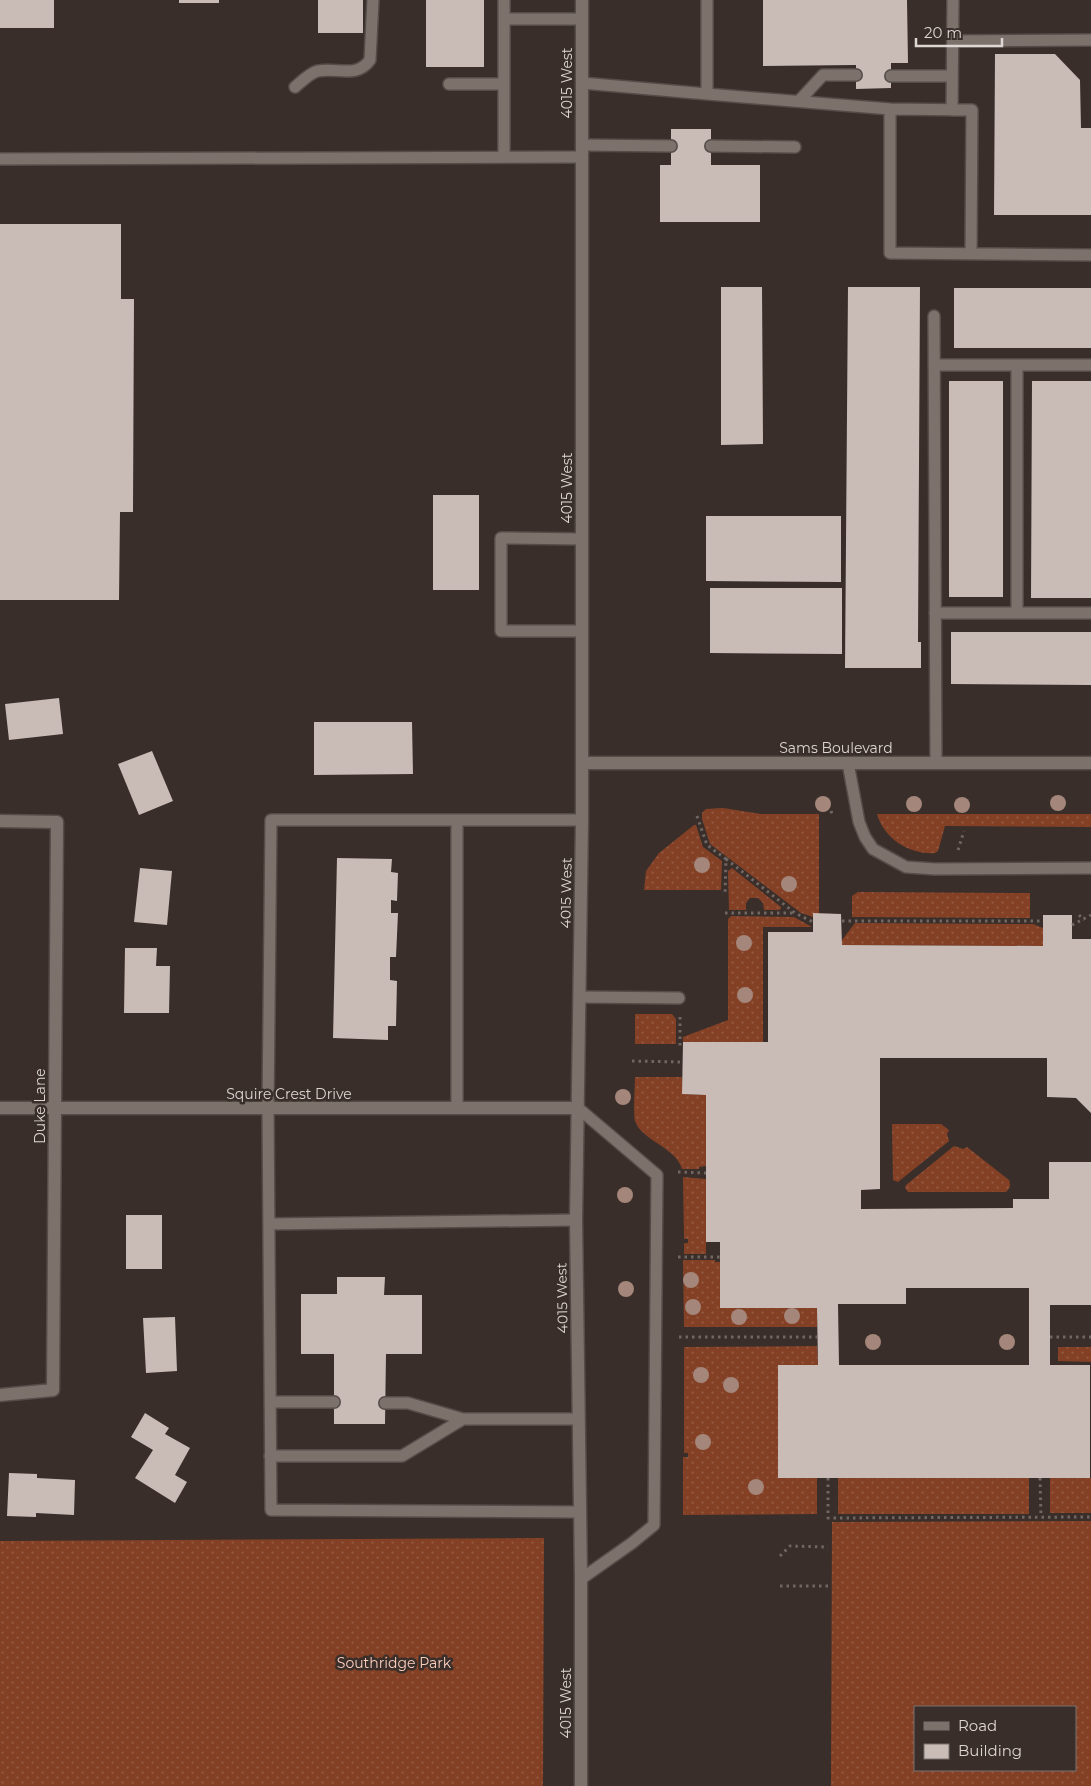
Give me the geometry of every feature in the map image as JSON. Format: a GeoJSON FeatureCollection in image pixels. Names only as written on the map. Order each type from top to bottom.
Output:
{"type":"FeatureCollection","features":[{"type":"Feature","properties":{"kind":"street","name":"4015 West"},"geometry":{"type":"LineString","coordinates":[[581,1786],[576,1220],[582,820],[582,0]]}},
{"type":"Feature","properties":{"kind":"street","name":"Sams Boulevard"},"geometry":{"type":"LineString","coordinates":[[582,763],[1091,763]]}},
{"type":"Feature","properties":{"kind":"street","name":"Duke Lane"},"geometry":{"type":"LineString","coordinates":[[0,821],[57,822],[53,1390],[0,1395]]}},
{"type":"Feature","properties":{"kind":"street","name":"Squire Crest Drive"},"geometry":{"type":"LineString","coordinates":[[0,1108],[578,1108]]}},
{"type":"Feature","properties":{"kind":"lane"},"geometry":{"type":"LineString","coordinates":[[295,87],[317,71],[354,72],[365,67],[370,60],[373,0]]}},
{"type":"Feature","properties":{"kind":"lane"},"geometry":{"type":"LineString","coordinates":[[504,0],[504,157]]}},
{"type":"Feature","properties":{"kind":"lane"},"geometry":{"type":"LineString","coordinates":[[707,94],[708,0]]}},
{"type":"Feature","properties":{"kind":"lane"},"geometry":{"type":"LineString","coordinates":[[952,110],[953,0]]}},
{"type":"Feature","properties":{"kind":"lane"},"geometry":{"type":"LineString","coordinates":[[504,19],[582,19]]}},
{"type":"Feature","properties":{"kind":"lane"},"geometry":{"type":"LineString","coordinates":[[953,41],[1091,40]]}},
{"type":"Feature","properties":{"kind":"lane"},"geometry":{"type":"LineString","coordinates":[[799,101],[823,75],[856,75]]}},
{"type":"Feature","properties":{"kind":"lane"},"geometry":{"type":"LineString","coordinates":[[891,76],[952,76]]}},
{"type":"Feature","properties":{"kind":"lane"},"geometry":{"type":"LineString","coordinates":[[582,83],[890,109],[972,110],[971,254]]}},
{"type":"Feature","properties":{"kind":"lane"},"geometry":{"type":"LineString","coordinates":[[449,84],[504,84]]}},
{"type":"Feature","properties":{"kind":"lane"},"geometry":{"type":"LineString","coordinates":[[890,109],[890,253],[1091,255]]}},
{"type":"Feature","properties":{"kind":"lane"},"geometry":{"type":"LineString","coordinates":[[0,159],[504,157],[671,146]]}},
{"type":"Feature","properties":{"kind":"lane"},"geometry":{"type":"LineString","coordinates":[[711,146],[795,147]]}},
{"type":"Feature","properties":{"kind":"lane"},"geometry":{"type":"LineString","coordinates":[[934,316],[936,763]]}},
{"type":"Feature","properties":{"kind":"lane"},"geometry":{"type":"LineString","coordinates":[[934,365],[1091,365]]}},
{"type":"Feature","properties":{"kind":"lane"},"geometry":{"type":"LineString","coordinates":[[1017,365],[1017,613]]}},
{"type":"Feature","properties":{"kind":"lane"},"geometry":{"type":"LineString","coordinates":[[582,539],[501,538],[501,631],[582,631]]}},
{"type":"Feature","properties":{"kind":"lane"},"geometry":{"type":"LineString","coordinates":[[935,613],[1091,613]]}},
{"type":"Feature","properties":{"kind":"lane"},"geometry":{"type":"LineString","coordinates":[[848,763],[859,822],[865,837],[874,849],[906,867],[935,869],[1091,868]]}},
{"type":"Feature","properties":{"kind":"lane"},"geometry":{"type":"LineString","coordinates":[[580,1512],[271,1510],[268,1109],[271,820],[582,820]]}},
{"type":"Feature","properties":{"kind":"lane"},"geometry":{"type":"LineString","coordinates":[[457,820],[457,1108]]}},
{"type":"Feature","properties":{"kind":"lane"},"geometry":{"type":"LineString","coordinates":[[580,997],[679,998]]}},
{"type":"Feature","properties":{"kind":"lane"},"geometry":{"type":"LineString","coordinates":[[578,1108],[657,1175],[654,1525],[632,1543],[580,1579]]}},
{"type":"Feature","properties":{"kind":"lane"},"geometry":{"type":"LineString","coordinates":[[269,1224],[576,1220]]}},
{"type":"Feature","properties":{"kind":"lane"},"geometry":{"type":"LineString","coordinates":[[270,1402],[334,1402]]}},
{"type":"Feature","properties":{"kind":"lane"},"geometry":{"type":"LineString","coordinates":[[385,1403],[408,1403],[463,1420],[578,1420]]}},
{"type":"Feature","properties":{"kind":"lane"},"geometry":{"type":"LineString","coordinates":[[270,1456],[402,1456],[463,1420]]}},
{"type":"Feature","properties":{"kind":"path"},"geometry":{"type":"LineString","coordinates":[[696,816],[707,845],[795,914],[813,922]]}},
{"type":"Feature","properties":{"kind":"path"},"geometry":{"type":"LineString","coordinates":[[958,851],[964,831]]}},
{"type":"Feature","properties":{"kind":"path"},"geometry":{"type":"LineString","coordinates":[[725,895],[726,859]]}},
{"type":"Feature","properties":{"kind":"path"},"geometry":{"type":"LineString","coordinates":[[725,914],[795,914]]}},
{"type":"Feature","properties":{"kind":"path"},"geometry":{"type":"LineString","coordinates":[[1079,915],[1084,920]]}},
{"type":"Feature","properties":{"kind":"path"},"geometry":{"type":"LineString","coordinates":[[1072,925],[1091,915]]}},
{"type":"Feature","properties":{"kind":"path"},"geometry":{"type":"LineString","coordinates":[[842,921],[847,918],[1036,919],[1043,921]]}},
{"type":"Feature","properties":{"kind":"path"},"geometry":{"type":"LineString","coordinates":[[680,1014],[680,1046],[683,1046]]}},
{"type":"Feature","properties":{"kind":"path"},"geometry":{"type":"LineString","coordinates":[[632,1062],[683,1062]]}},
{"type":"Feature","properties":{"kind":"path"},"geometry":{"type":"LineString","coordinates":[[678,1172],[706,1173]]}},
{"type":"Feature","properties":{"kind":"path"},"geometry":{"type":"LineString","coordinates":[[678,1257],[720,1257]]}},
{"type":"Feature","properties":{"kind":"path"},"geometry":{"type":"LineString","coordinates":[[679,1337],[817,1337]]}},
{"type":"Feature","properties":{"kind":"path"},"geometry":{"type":"LineString","coordinates":[[1050,1337],[1091,1337]]}},
{"type":"Feature","properties":{"kind":"path"},"geometry":{"type":"LineString","coordinates":[[828,1478],[828,1518],[1091,1517]]}},
{"type":"Feature","properties":{"kind":"path"},"geometry":{"type":"LineString","coordinates":[[1040,1478],[1040,1517]]}},
{"type":"Feature","properties":{"kind":"path"},"geometry":{"type":"LineString","coordinates":[[780,1556],[790,1546],[828,1547]]}},
{"type":"Feature","properties":{"kind":"path"},"geometry":{"type":"LineString","coordinates":[[780,1586],[828,1586]]}},
{"type":"Feature","properties":{"kind":"green space"},"geometry":{"type":"Polygon","coordinates":[[[723,808],[761,814],[819,814],[819,913],[813,917],[801,913],[710,844],[702,813],[706,809],[723,808]]]}},
{"type":"Feature","properties":{"kind":"green space"},"geometry":{"type":"Polygon","coordinates":[[[877,814],[1091,814],[1091,827],[945,826],[938,851],[926,853],[899,844],[880,823],[877,814]]]}},
{"type":"Feature","properties":{"kind":"green space"},"geometry":{"type":"Polygon","coordinates":[[[696,825],[703,847],[722,861],[721,890],[644,890],[646,871],[659,853],[696,825]]]}},
{"type":"Feature","properties":{"kind":"green space"},"geometry":{"type":"Polygon","coordinates":[[[732,868],[781,907],[781,909],[764,910],[763,903],[758,898],[750,898],[746,903],[746,910],[729,910],[728,871],[732,868]]]}},
{"type":"Feature","properties":{"kind":"green space"},"geometry":{"type":"Polygon","coordinates":[[[858,892],[1030,893],[1030,918],[852,917],[852,896],[858,892]]]}},
{"type":"Feature","properties":{"kind":"green space"},"geometry":{"type":"Polygon","coordinates":[[[731,916],[794,917],[812,927],[763,927],[763,1042],[683,1042],[683,1037],[728,1020],[728,919],[731,916]]]}},
{"type":"Feature","properties":{"kind":"green space"},"geometry":{"type":"Polygon","coordinates":[[[855,923],[1033,924],[1043,928],[1043,946],[842,945],[842,940],[855,923]]]}},
{"type":"Feature","properties":{"kind":"green space"},"geometry":{"type":"Polygon","coordinates":[[[635,1014],[672,1014],[676,1019],[676,1044],[635,1044],[635,1014]]]}},
{"type":"Feature","properties":{"kind":"green space"},"geometry":{"type":"Polygon","coordinates":[[[635,1077],[682,1077],[683,1094],[706,1095],[706,1166],[699,1167],[699,1169],[682,1169],[679,1161],[673,1155],[644,1134],[639,1128],[634,1117],[635,1077]]]}},
{"type":"Feature","properties":{"kind":"green space"},"geometry":{"type":"Polygon","coordinates":[[[892,1124],[941,1124],[949,1130],[947,1134],[949,1141],[898,1182],[893,1180],[892,1124]]]}},
{"type":"Feature","properties":{"kind":"green space"},"geometry":{"type":"Polygon","coordinates":[[[954,1146],[963,1149],[967,1147],[1009,1180],[1010,1185],[1006,1192],[908,1192],[905,1188],[906,1185],[954,1146]]]}},
{"type":"Feature","properties":{"kind":"green space"},"geometry":{"type":"Polygon","coordinates":[[[683,1177],[706,1179],[706,1254],[684,1254],[684,1243],[688,1243],[688,1239],[684,1239],[683,1177]]]}},
{"type":"Feature","properties":{"kind":"green space"},"geometry":{"type":"Polygon","coordinates":[[[683,1260],[715,1260],[715,1262],[720,1262],[720,1308],[817,1308],[817,1327],[684,1327],[683,1260]]]}},
{"type":"Feature","properties":{"kind":"green space"},"geometry":{"type":"Polygon","coordinates":[[[817,1346],[818,1365],[778,1365],[817,1478],[817,1514],[683,1515],[683,1457],[688,1457],[688,1453],[684,1453],[684,1347],[817,1346]]]}},
{"type":"Feature","properties":{"kind":"green space"},"geometry":{"type":"Polygon","coordinates":[[[1058,1347],[1091,1347],[1091,1362],[1058,1361],[1058,1347]]]}},
{"type":"Feature","properties":{"kind":"green space"},"geometry":{"type":"Polygon","coordinates":[[[838,1478],[1029,1478],[1029,1514],[838,1514],[838,1478]]]}},
{"type":"Feature","properties":{"kind":"green space"},"geometry":{"type":"Polygon","coordinates":[[[1050,1478],[1091,1478],[1091,1513],[1050,1513],[1050,1478]]]}},
{"type":"Feature","properties":{"kind":"green space"},"geometry":{"type":"Polygon","coordinates":[[[1091,1521],[1091,1786],[831,1786],[832,1522],[1091,1521]]]}},
{"type":"Feature","properties":{"kind":"green space","name":"Southridge Park"},"geometry":{"type":"Polygon","coordinates":[[[544,1538],[543,1786],[0,1786],[0,1541],[544,1538]]]}},
{"type":"Feature","properties":{"kind":"building"},"geometry":{"type":"Polygon","coordinates":[[[0,0],[54,0],[54,28],[0,28],[0,0]]]}},
{"type":"Feature","properties":{"kind":"building"},"geometry":{"type":"Polygon","coordinates":[[[179,0],[219,0],[219,3],[179,3],[179,0]]]}},
{"type":"Feature","properties":{"kind":"building"},"geometry":{"type":"Polygon","coordinates":[[[318,0],[363,0],[363,33],[318,33],[318,0]]]}},
{"type":"Feature","properties":{"kind":"building"},"geometry":{"type":"Polygon","coordinates":[[[426,0],[484,0],[484,67],[426,67],[426,0]]]}},
{"type":"Feature","properties":{"kind":"building"},"geometry":{"type":"Polygon","coordinates":[[[763,0],[907,0],[908,63],[891,63],[891,88],[856,89],[856,65],[763,66],[763,0]]]}},
{"type":"Feature","properties":{"kind":"building"},"geometry":{"type":"Polygon","coordinates":[[[995,54],[1055,54],[1080,80],[1081,128],[1091,128],[1091,215],[994,215],[995,54]]]}},
{"type":"Feature","properties":{"kind":"building"},"geometry":{"type":"Polygon","coordinates":[[[671,129],[711,129],[711,165],[760,165],[760,222],[660,222],[660,165],[671,165],[671,129]]]}},
{"type":"Feature","properties":{"kind":"building"},"geometry":{"type":"Polygon","coordinates":[[[0,224],[121,224],[121,299],[134,299],[133,512],[120,512],[119,600],[0,600],[0,224]]]}},
{"type":"Feature","properties":{"kind":"building"},"geometry":{"type":"Polygon","coordinates":[[[721,287],[762,287],[763,444],[721,445],[721,287]]]}},
{"type":"Feature","properties":{"kind":"building"},"geometry":{"type":"Polygon","coordinates":[[[848,287],[920,287],[918,642],[921,642],[921,668],[845,668],[848,287]]]}},
{"type":"Feature","properties":{"kind":"building"},"geometry":{"type":"Polygon","coordinates":[[[954,288],[1091,288],[1091,348],[954,348],[954,288]]]}},
{"type":"Feature","properties":{"kind":"building"},"geometry":{"type":"Polygon","coordinates":[[[949,381],[1003,381],[1003,597],[949,597],[949,381]]]}},
{"type":"Feature","properties":{"kind":"building"},"geometry":{"type":"Polygon","coordinates":[[[1032,381],[1091,381],[1091,598],[1031,598],[1032,381]]]}},
{"type":"Feature","properties":{"kind":"building"},"geometry":{"type":"Polygon","coordinates":[[[433,495],[479,495],[479,590],[433,590],[433,495]]]}},
{"type":"Feature","properties":{"kind":"building"},"geometry":{"type":"Polygon","coordinates":[[[706,516],[841,516],[841,582],[706,581],[706,516]]]}},
{"type":"Feature","properties":{"kind":"building"},"geometry":{"type":"Polygon","coordinates":[[[710,588],[842,588],[842,654],[710,653],[710,588]]]}},
{"type":"Feature","properties":{"kind":"building"},"geometry":{"type":"Polygon","coordinates":[[[951,632],[1091,632],[1091,685],[951,684],[951,632]]]}},
{"type":"Feature","properties":{"kind":"building"},"geometry":{"type":"Polygon","coordinates":[[[59,698],[63,734],[9,740],[5,704],[59,698]]]}},
{"type":"Feature","properties":{"kind":"building"},"geometry":{"type":"Polygon","coordinates":[[[314,722],[412,722],[413,774],[314,775],[314,722]]]}},
{"type":"Feature","properties":{"kind":"building"},"geometry":{"type":"Polygon","coordinates":[[[152,751],[173,801],[139,815],[118,764],[152,751]]]}},
{"type":"Feature","properties":{"kind":"building"},"geometry":{"type":"Polygon","coordinates":[[[337,858],[392,859],[391,872],[398,873],[397,901],[391,900],[391,913],[398,913],[396,957],[390,957],[390,980],[397,981],[396,1026],[388,1026],[388,1040],[333,1038],[337,858]]]}},
{"type":"Feature","properties":{"kind":"building"},"geometry":{"type":"Polygon","coordinates":[[[140,868],[172,871],[167,925],[134,922],[140,868]]]}},
{"type":"Feature","properties":{"kind":"building"},"geometry":{"type":"Polygon","coordinates":[[[813,913],[841,914],[842,945],[1043,946],[1043,915],[1072,915],[1072,939],[1091,939],[1091,1113],[1076,1098],[1047,1097],[1047,1058],[880,1058],[880,1189],[861,1190],[861,1209],[1013,1208],[1013,1199],[1049,1199],[1049,1162],[1091,1162],[1091,1305],[1050,1305],[1050,1365],[1090,1365],[1090,1478],[778,1478],[778,1365],[818,1365],[817,1308],[720,1308],[720,1242],[706,1242],[706,1095],[682,1094],[683,1042],[768,1042],[768,932],[813,932],[813,913]],[[906,1288],[906,1304],[838,1304],[839,1365],[1029,1365],[1029,1288],[906,1288]]]}},
{"type":"Feature","properties":{"kind":"building"},"geometry":{"type":"Polygon","coordinates":[[[125,948],[157,948],[156,966],[170,966],[169,1013],[124,1013],[125,948]]]}},
{"type":"Feature","properties":{"kind":"building"},"geometry":{"type":"Polygon","coordinates":[[[126,1215],[162,1215],[162,1269],[126,1269],[126,1215]]]}},
{"type":"Feature","properties":{"kind":"building"},"geometry":{"type":"Polygon","coordinates":[[[337,1277],[385,1277],[384,1295],[422,1295],[422,1354],[386,1354],[385,1424],[334,1424],[334,1354],[301,1354],[301,1294],[337,1294],[337,1277]]]}},
{"type":"Feature","properties":{"kind":"building"},"geometry":{"type":"Polygon","coordinates":[[[175,1317],[177,1371],[146,1373],[143,1318],[175,1317]]]}},
{"type":"Feature","properties":{"kind":"building"},"geometry":{"type":"Polygon","coordinates":[[[145,1413],[169,1428],[165,1434],[190,1448],[175,1475],[187,1482],[175,1503],[135,1478],[153,1450],[131,1437],[145,1413]]]}},
{"type":"Feature","properties":{"kind":"building"},"geometry":{"type":"Polygon","coordinates":[[[9,1473],[37,1474],[37,1478],[75,1480],[74,1515],[36,1513],[36,1517],[7,1516],[9,1473]]]}}]}
